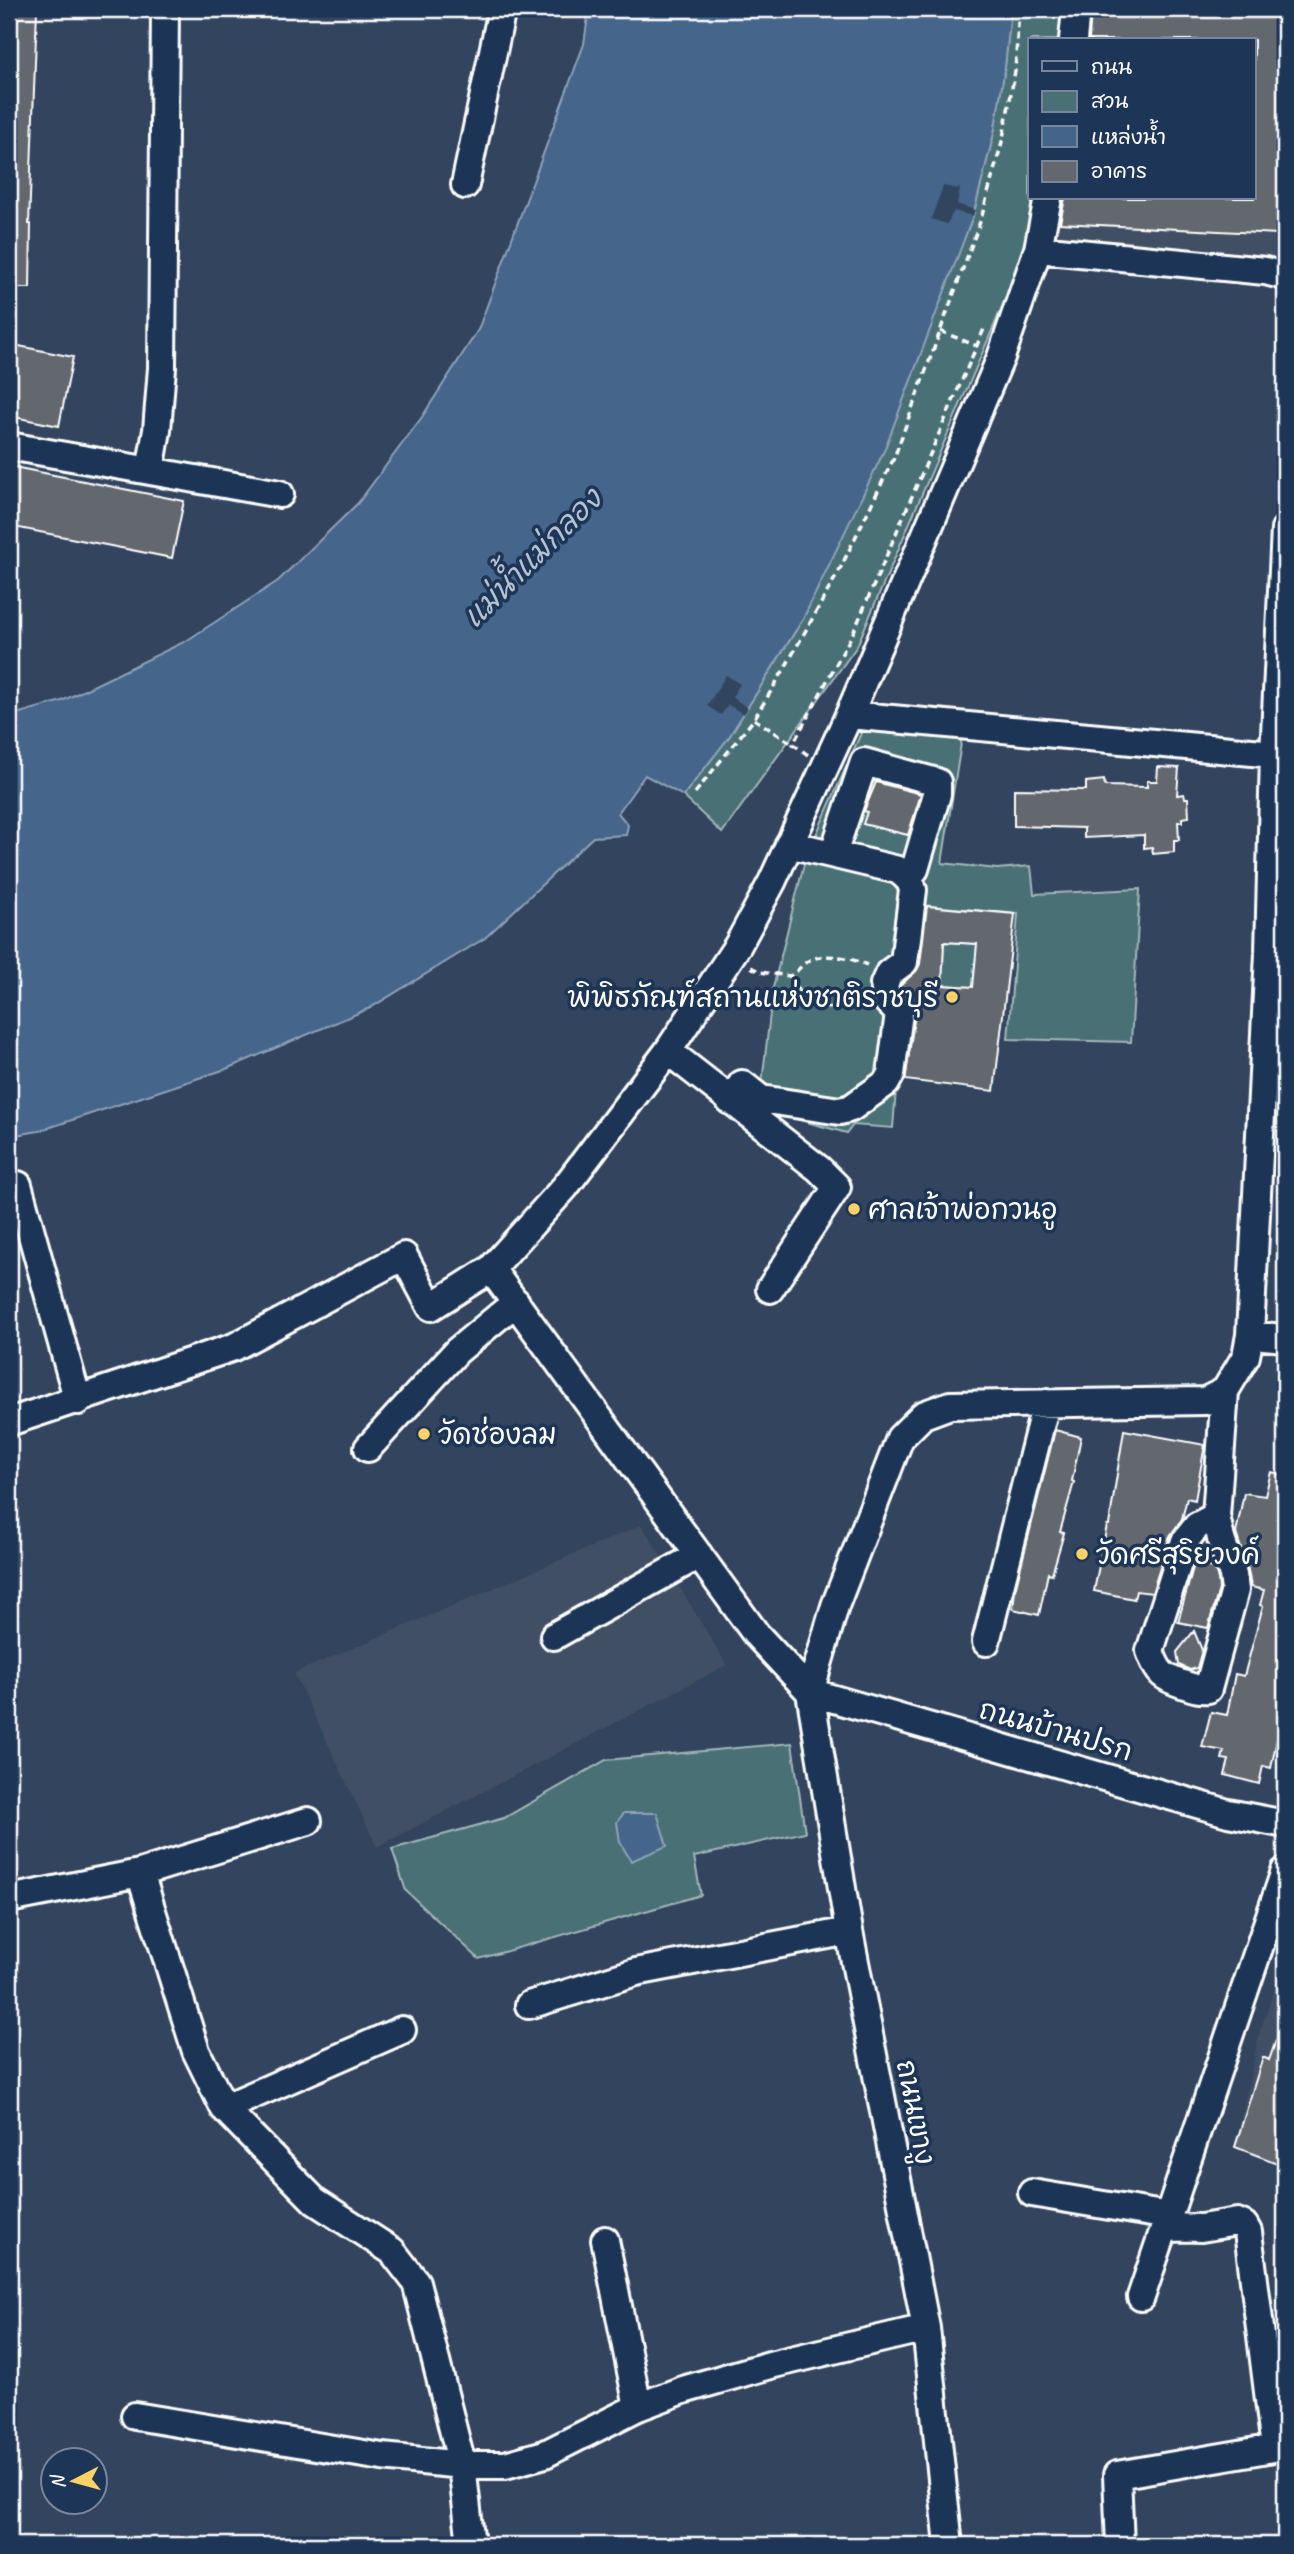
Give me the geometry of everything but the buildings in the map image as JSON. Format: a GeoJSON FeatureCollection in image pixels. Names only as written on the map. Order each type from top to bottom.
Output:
{"type":"FeatureCollection","features":[{"type":"Feature","properties":{"kind":"street"},"geometry":{"type":"LineString","coordinates":[[150,471],[157,430],[162,368],[165,9]]}},
{"type":"Feature","properties":{"kind":"street"},"geometry":{"type":"LineString","coordinates":[[465,185],[502,9]]}},
{"type":"Feature","properties":{"kind":"street"},"geometry":{"type":"LineString","coordinates":[[1073,38],[1076,9]]}},
{"type":"Feature","properties":{"kind":"street"},"geometry":{"type":"LineString","coordinates":[[9,1422],[234,1347],[404,1256],[431,1307],[491,1269],[565,1187],[668,1051],[732,954],[772,883],[849,715],[1002,357],[1038,249],[1048,200]]}},
{"type":"Feature","properties":{"kind":"street"},"geometry":{"type":"LineString","coordinates":[[1038,249],[1265,271],[1285,276]]}},
{"type":"Feature","properties":{"kind":"street"},"geometry":{"type":"LineString","coordinates":[[9,446],[281,494]]}},
{"type":"Feature","properties":{"kind":"street"},"geometry":{"type":"LineString","coordinates":[[1216,1516],[1197,1526],[1185,1541],[1150,1651],[1155,1666],[1165,1679],[1199,1690],[1208,1689],[1235,1590],[1216,1516],[1225,1391],[1246,1356],[1250,1335],[1277,952],[1274,754],[1285,529]]}},
{"type":"Feature","properties":{"kind":"street"},"geometry":{"type":"LineString","coordinates":[[849,715],[1274,754]]}},
{"type":"Feature","properties":{"kind":"street"},"geometry":{"type":"LineString","coordinates":[[834,854],[864,762],[937,782],[937,794],[915,869],[907,878]]}},
{"type":"Feature","properties":{"kind":"street"},"geometry":{"type":"LineString","coordinates":[[730,1101],[742,1084],[761,1099],[840,1111],[851,1108],[886,1083],[891,1074],[899,1013],[887,1002],[884,984],[889,973],[904,962],[913,890],[907,878],[898,870],[789,844]]}},
{"type":"Feature","properties":{"kind":"street"},"geometry":{"type":"LineString","coordinates":[[668,1051],[819,1169],[837,1187],[770,1289]]}},
{"type":"Feature","properties":{"kind":"street"},"geometry":{"type":"LineString","coordinates":[[18,1185],[78,1401]]}},
{"type":"Feature","properties":{"kind":"street"},"geometry":{"type":"LineString","coordinates":[[491,1269],[756,1634],[810,1692]]}},
{"type":"Feature","properties":{"kind":"street"},"geometry":{"type":"LineString","coordinates":[[368,1448],[457,1351],[516,1302]]}},
{"type":"Feature","properties":{"kind":"street"},"geometry":{"type":"LineString","coordinates":[[1250,1335],[1285,1338]]}},
{"type":"Feature","properties":{"kind":"street"},"geometry":{"type":"LineString","coordinates":[[810,1692],[835,1606],[900,1438],[923,1415],[950,1405],[1205,1401],[1225,1391]]}},
{"type":"Feature","properties":{"kind":"street"},"geometry":{"type":"LineString","coordinates":[[986,1642],[1046,1403]]}},
{"type":"Feature","properties":{"kind":"street"},"geometry":{"type":"LineString","coordinates":[[554,1636],[699,1555]]}},
{"type":"Feature","properties":{"kind":"street","name":"ถนนบ้านปรก"},"geometry":{"type":"LineString","coordinates":[[810,1692],[1228,1813],[1285,1824]]}},
{"type":"Feature","properties":{"kind":"street","name":"ถนนเขางู"},"geometry":{"type":"LineString","coordinates":[[810,1692],[849,1931],[926,2328],[949,2545]]}},
{"type":"Feature","properties":{"kind":"street"},"geometry":{"type":"LineString","coordinates":[[9,1899],[140,1873],[308,1821]]}},
{"type":"Feature","properties":{"kind":"street"},"geometry":{"type":"LineString","coordinates":[[1141,2297],[1285,1871]]}},
{"type":"Feature","properties":{"kind":"street"},"geometry":{"type":"LineString","coordinates":[[140,1873],[196,2051],[224,2108],[315,2201],[392,2251],[416,2282],[462,2465],[471,2545]]}},
{"type":"Feature","properties":{"kind":"street"},"geometry":{"type":"LineString","coordinates":[[529,2005],[636,1972],[849,1931]]}},
{"type":"Feature","properties":{"kind":"street"},"geometry":{"type":"LineString","coordinates":[[224,2108],[402,2030]]}},
{"type":"Feature","properties":{"kind":"street"},"geometry":{"type":"LineString","coordinates":[[1032,2193],[1201,2228],[1237,2222],[1244,2225],[1248,2232],[1280,2447],[1117,2475],[1120,2545]]}},
{"type":"Feature","properties":{"kind":"street"},"geometry":{"type":"LineString","coordinates":[[605,2240],[638,2407]]}},
{"type":"Feature","properties":{"kind":"street"},"geometry":{"type":"LineString","coordinates":[[135,2416],[342,2451],[462,2465],[505,2465],[545,2454],[638,2407],[683,2389],[926,2328]]}},
{"type":"Feature","properties":{"kind":"path"},"geometry":{"type":"LineString","coordinates":[[695,793],[754,719],[810,626],[894,458],[981,219],[1003,138],[1015,71],[1019,9]]}},
{"type":"Feature","properties":{"kind":"path"},"geometry":{"type":"LineString","coordinates":[[793,744],[854,631],[987,321]]}},
{"type":"Feature","properties":{"kind":"path"},"geometry":{"type":"LineString","coordinates":[[940,331],[977,346]]}},
{"type":"Feature","properties":{"kind":"path"},"geometry":{"type":"LineString","coordinates":[[754,719],[824,766]]}},
{"type":"Feature","properties":{"kind":"path"},"geometry":{"type":"LineString","coordinates":[[732,954],[760,972],[792,975],[812,959],[826,957],[855,960],[868,965],[874,974]]}},
{"type":"Feature","properties":{"kind":"path"},"geometry":{"type":"LineString","coordinates":[[792,975],[802,996],[815,1005],[844,1008],[862,1004],[870,998]]}},
{"type":"Feature","properties":{"kind":"shaded area"},"geometry":{"type":"Polygon","coordinates":[[[1082,9],[1285,9],[1285,268],[1049,243],[1055,200],[1256,200],[1256,38],[1077,38],[1082,9]]]}},
{"type":"Feature","properties":{"kind":"shaded area"},"geometry":{"type":"Polygon","coordinates":[[[642,1525],[727,1665],[377,1847],[294,1673],[642,1525]]]}},
{"type":"Feature","properties":{"kind":"shaded area"},"geometry":{"type":"Polygon","coordinates":[[[1285,1957],[1285,2166],[1235,2147],[1259,2035],[1285,1957]]]}},
{"type":"Feature","properties":{"kind":"green space"},"geometry":{"type":"Polygon","coordinates":[[[1011,9],[1062,9],[1058,38],[1028,38],[1028,200],[1034,200],[1020,265],[857,646],[722,833],[683,796],[729,737],[803,619],[973,216],[994,133],[1011,9]]]}},
{"type":"Feature","properties":{"kind":"green space"},"geometry":{"type":"Polygon","coordinates":[[[871,726],[962,737],[942,863],[997,869],[1031,866],[1034,894],[1140,889],[1131,1042],[1008,1039],[1018,914],[922,905],[907,977],[891,977],[888,1001],[903,1001],[893,1128],[853,1125],[847,1133],[759,1109],[773,988],[805,860],[861,733],[871,726]]]}},
{"type":"Feature","properties":{"kind":"green space"},"geometry":{"type":"Polygon","coordinates":[[[944,942],[977,944],[973,987],[942,985],[944,942]]]}},
{"type":"Feature","properties":{"kind":"green space"},"geometry":{"type":"Polygon","coordinates":[[[792,1743],[805,1832],[694,1857],[701,1895],[479,1959],[406,1891],[392,1849],[504,1818],[606,1760],[792,1743]]]}},
{"type":"Feature","properties":{"kind":"water","name":"แม่น้ำแม่กลอง"},"geometry":{"type":"Polygon","coordinates":[[[589,9],[1011,9],[994,133],[973,216],[884,451],[803,619],[729,737],[683,796],[645,775],[618,813],[628,825],[626,835],[593,837],[485,938],[370,1008],[226,1069],[39,1131],[9,1136],[9,716],[62,701],[186,641],[278,581],[358,503],[422,417],[478,330],[584,44],[589,9]]]}},
{"type":"Feature","properties":{"kind":"water"},"geometry":{"type":"Polygon","coordinates":[[[624,1813],[657,1813],[667,1846],[631,1861],[620,1842],[617,1822],[624,1813]]]}},
{"type":"Feature","properties":{"kind":"pier"},"geometry":{"type":"Polygon","coordinates":[[[943,186],[960,189],[957,204],[975,210],[973,216],[954,211],[947,224],[931,219],[943,186]]]}},
{"type":"Feature","properties":{"kind":"pier"},"geometry":{"type":"Polygon","coordinates":[[[726,675],[740,684],[732,697],[748,708],[744,714],[728,705],[721,715],[707,706],[726,675]]]}},
{"type":"Feature","properties":{"kind":"place","name":"พิพิธภัณฑ์สถานแห่งชาติราชบุรี"},"geometry":{"type":"Point","coordinates":[952,997]}},
{"type":"Feature","properties":{"kind":"place","name":"ศาลเจ้าพ่อกวนอู"},"geometry":{"type":"Point","coordinates":[854,1209]}},
{"type":"Feature","properties":{"kind":"place","name":"วัดช่องลม"},"geometry":{"type":"Point","coordinates":[424,1434]}},
{"type":"Feature","properties":{"kind":"place","name":"วัดศรีสุริยวงค์"},"geometry":{"type":"Point","coordinates":[1082,1554]}}]}
